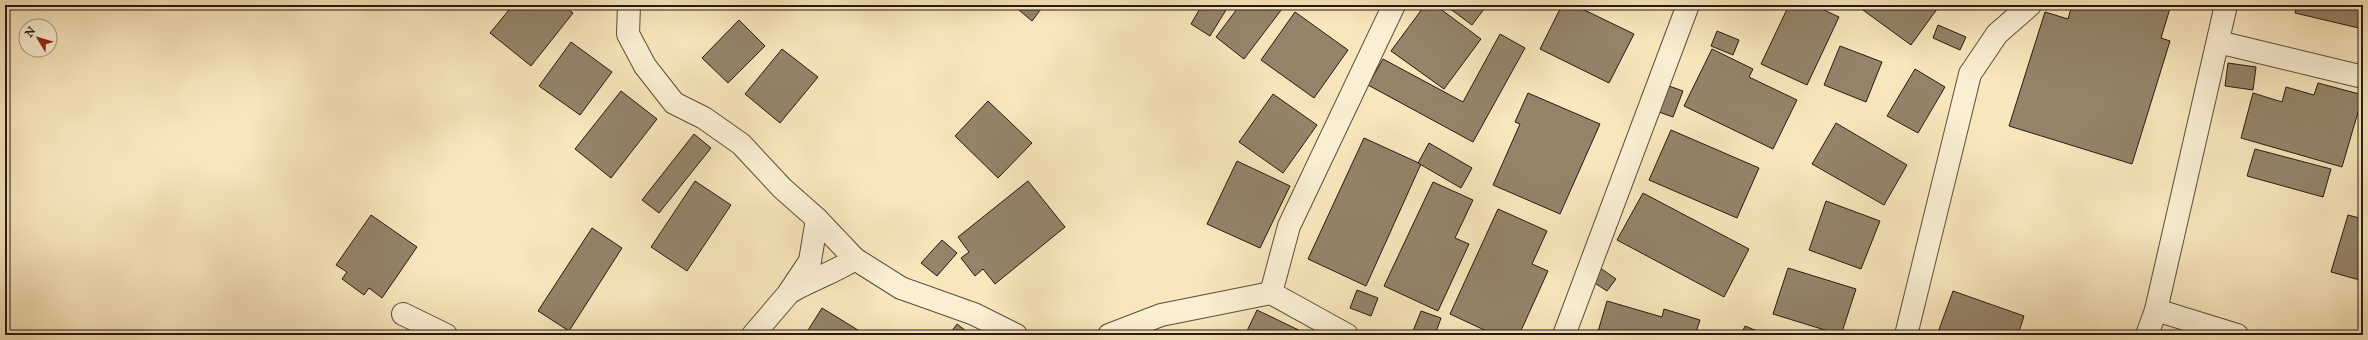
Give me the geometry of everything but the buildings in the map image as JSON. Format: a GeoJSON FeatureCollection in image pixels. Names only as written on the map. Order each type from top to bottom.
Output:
{"type":"FeatureCollection","features":[{"type":"Feature","properties":{"kind":"street"},"geometry":{"type":"LineString","coordinates":[[629,5],[628,34],[645,66],[674,103],[704,118],[741,144],[782,188],[817,219],[855,259],[901,288],[974,314],[1016,335]]}},
{"type":"Feature","properties":{"kind":"street"},"geometry":{"type":"LineString","coordinates":[[1270,293],[1289,226],[1394,5]]}},
{"type":"Feature","properties":{"kind":"street"},"geometry":{"type":"LineString","coordinates":[[1564,335],[1688,5]]}},
{"type":"Feature","properties":{"kind":"street"},"geometry":{"type":"LineString","coordinates":[[1906,335],[1970,74],[1997,34],[2030,5]]}},
{"type":"Feature","properties":{"kind":"street"},"geometry":{"type":"LineString","coordinates":[[2147,335],[2156,310],[2226,5]]}},
{"type":"Feature","properties":{"kind":"street"},"geometry":{"type":"LineString","coordinates":[[2218,42],[2363,77]]}},
{"type":"Feature","properties":{"kind":"street"},"geometry":{"type":"LineString","coordinates":[[754,335],[788,294],[810,261],[817,219]]}},
{"type":"Feature","properties":{"kind":"street"},"geometry":{"type":"LineString","coordinates":[[788,294],[819,276],[839,269],[855,259]]}},
{"type":"Feature","properties":{"kind":"street"},"geometry":{"type":"LineString","coordinates":[[1109,335],[1168,314],[1270,293],[1347,335]]}},
{"type":"Feature","properties":{"kind":"street"},"geometry":{"type":"LineString","coordinates":[[2156,310],[2237,335]]}},
{"type":"Feature","properties":{"kind":"street"},"geometry":{"type":"LineString","coordinates":[[403,314],[446,335]]}}]}
